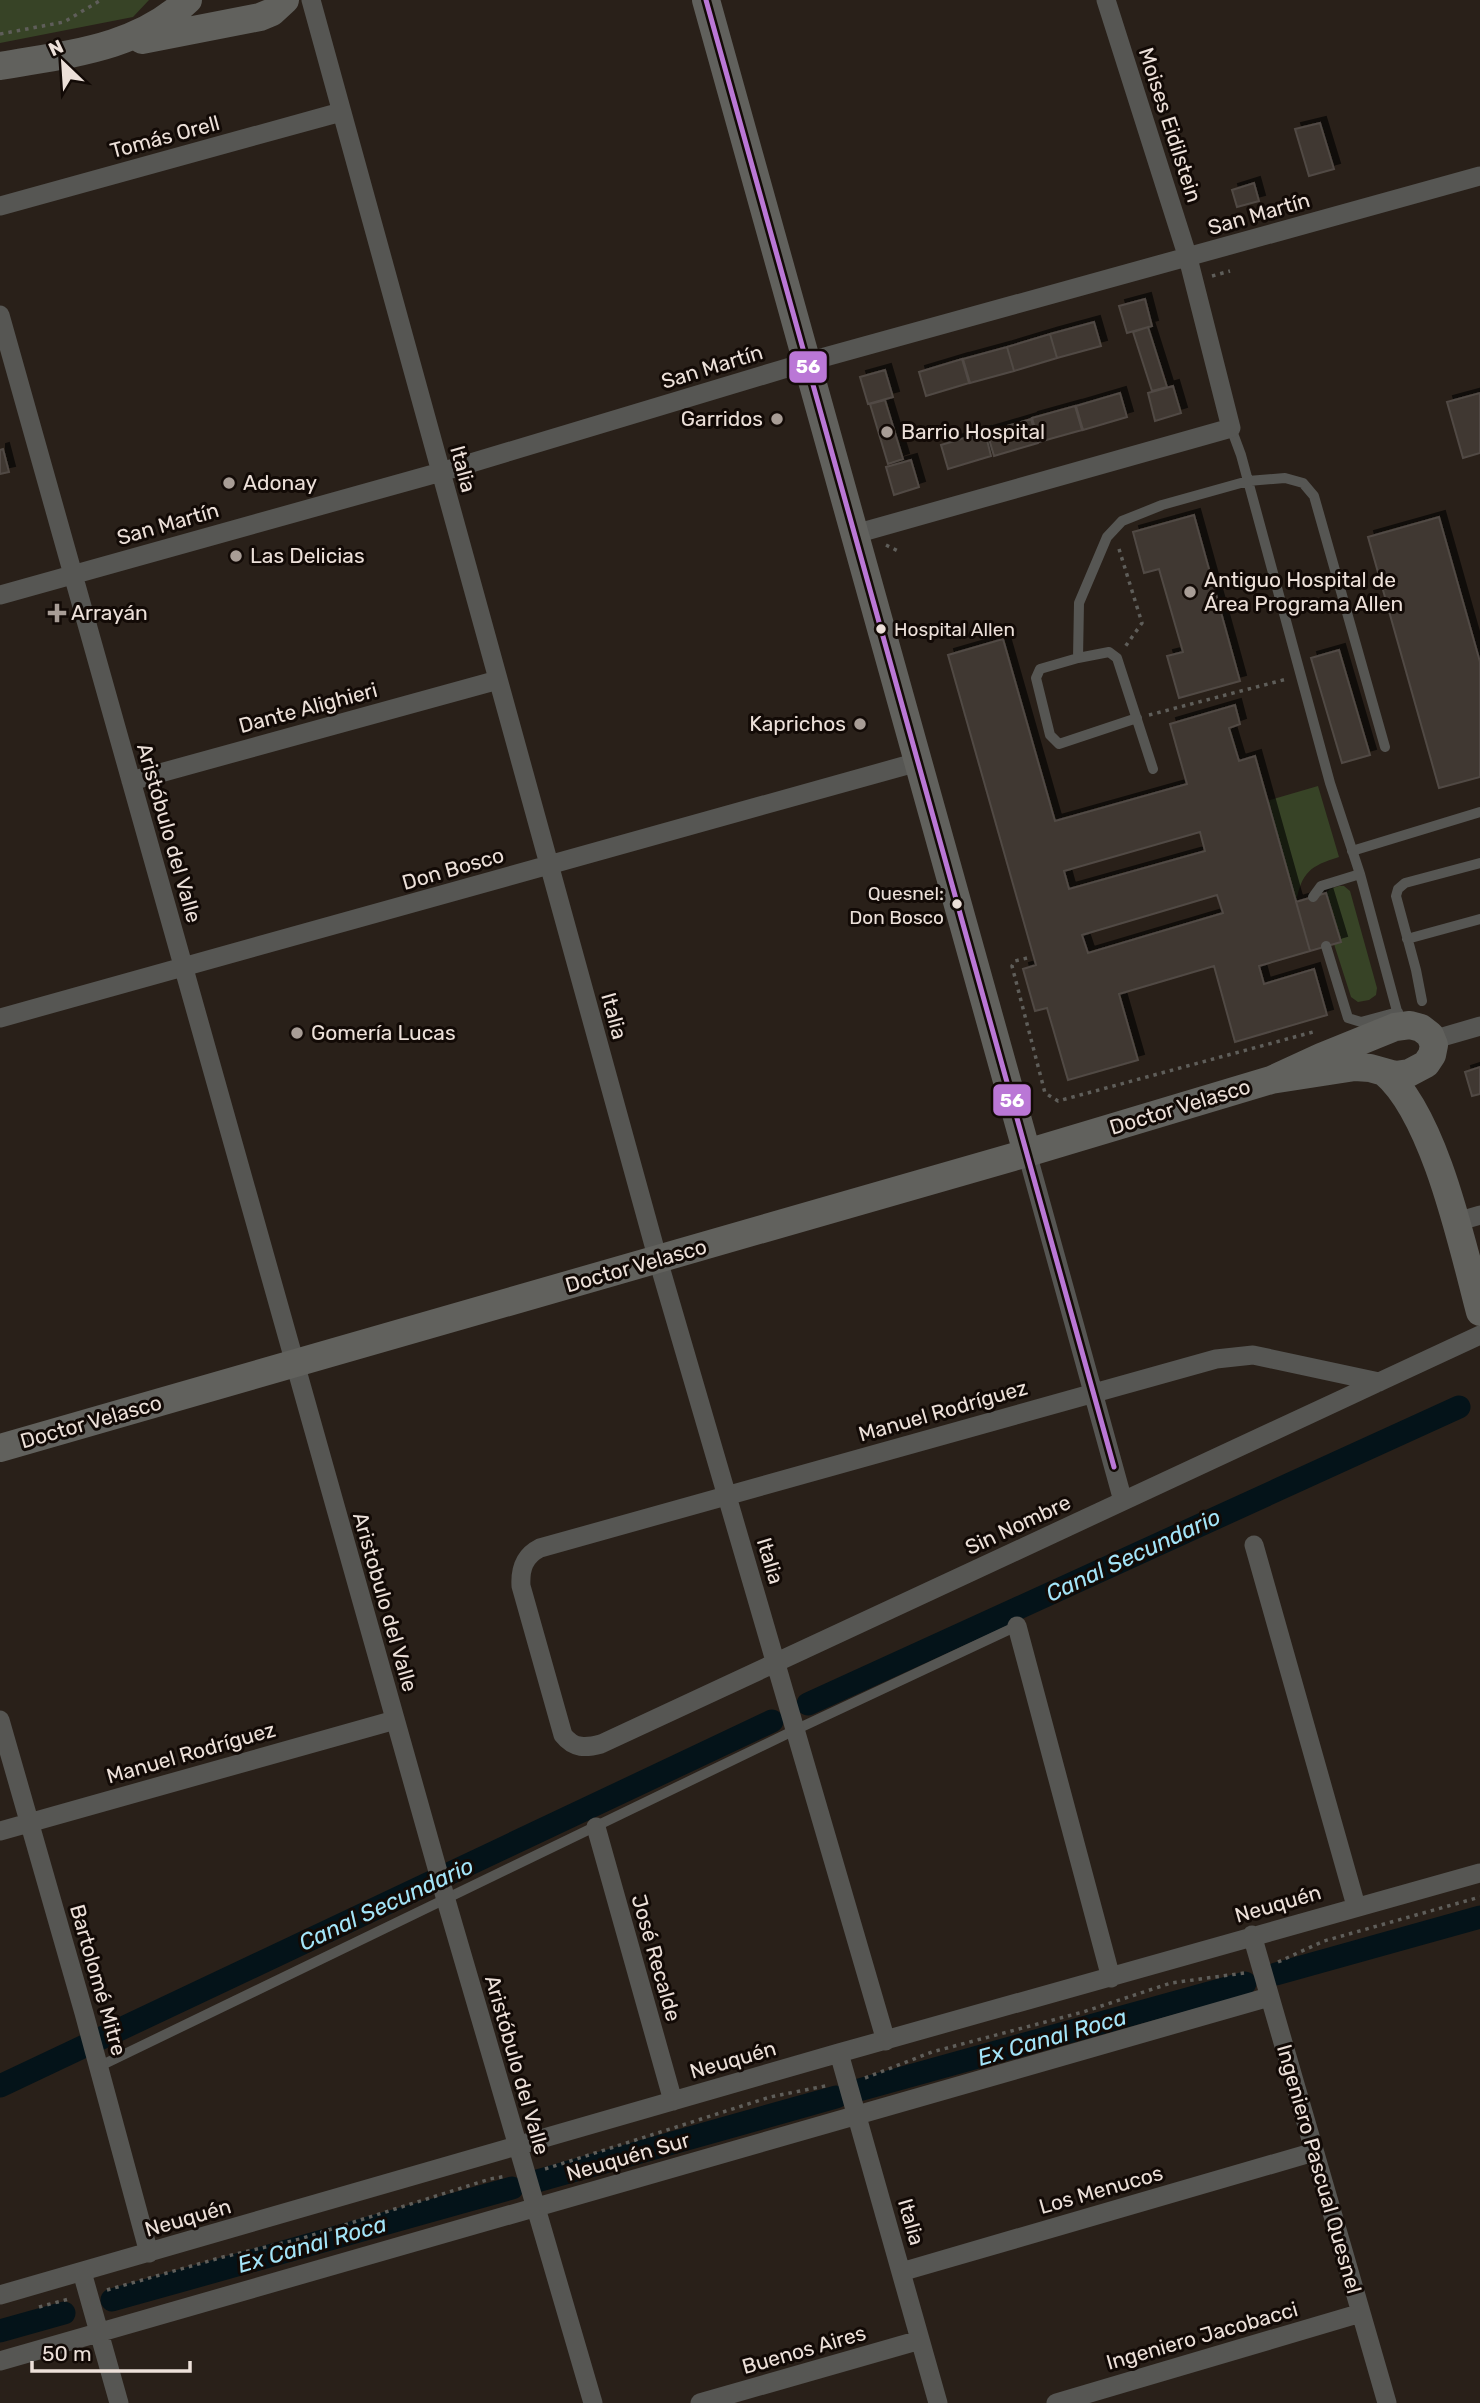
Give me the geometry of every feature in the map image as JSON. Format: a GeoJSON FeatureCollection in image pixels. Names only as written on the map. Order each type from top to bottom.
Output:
{"type":"FeatureCollection","features":[{"type":"Feature","properties":{"kind":"main road"},"geometry":{"type":"LineString","coordinates":[[109,46],[147,30],[188,0]]}},
{"type":"Feature","properties":{"kind":"main road"},"geometry":{"type":"LineString","coordinates":[[0,66],[246,20],[272,12],[285,0]]}},
{"type":"Feature","properties":{"kind":"main road"},"geometry":{"type":"LineString","coordinates":[[706,0],[1027,1153]]}},
{"type":"Feature","properties":{"kind":"main road"},"geometry":{"type":"LineString","coordinates":[[1432,1149],[1424,1082],[1431,1050],[1422,1028],[1394,1024],[1373,1042],[1371,1060],[1404,1094],[1432,1149],[1468,1219],[1480,1312]]}},
{"type":"Feature","properties":{"kind":"main road","name":"Doctor Velasco"},"geometry":{"type":"LineString","coordinates":[[1271,1080],[1394,1024]]}},
{"type":"Feature","properties":{"kind":"main road","name":"Doctor Velasco"},"geometry":{"type":"LineString","coordinates":[[0,1448],[658,1260],[1271,1080],[1355,1067],[1395,1075],[1409,1073],[1421,1068],[1431,1050]]}},
{"type":"Feature","properties":{"kind":"street","name":"Italia"},"geometry":{"type":"LineString","coordinates":[[310,0],[658,1260],[886,2041]]}},
{"type":"Feature","properties":{"kind":"street","name":"Moises Eidilstein"},"geometry":{"type":"LineString","coordinates":[[1106,0],[1188,258],[1231,428]]}},
{"type":"Feature","properties":{"kind":"street","name":"Tomás Orell"},"geometry":{"type":"LineString","coordinates":[[0,206],[341,112]]}},
{"type":"Feature","properties":{"kind":"street","name":"San Martín"},"geometry":{"type":"LineString","coordinates":[[0,595],[440,472],[807,362],[1480,176]]}},
{"type":"Feature","properties":{"kind":"street","name":"Aristóbulo del Valle"},"geometry":{"type":"LineString","coordinates":[[0,315],[294,1364]]}},
{"type":"Feature","properties":{"kind":"street"},"geometry":{"type":"LineString","coordinates":[[855,534],[1231,428]]}},
{"type":"Feature","properties":{"kind":"street","name":"Dante Alighieri"},"geometry":{"type":"LineString","coordinates":[[131,781],[498,680]]}},
{"type":"Feature","properties":{"kind":"street","name":"Don Bosco"},"geometry":{"type":"LineString","coordinates":[[0,1018],[918,762]]}},
{"type":"Feature","properties":{"kind":"street","name":"Doctor Velasco"},"geometry":{"type":"LineString","coordinates":[[1431,1050],[1480,1026]]}},
{"type":"Feature","properties":{"kind":"street"},"geometry":{"type":"LineString","coordinates":[[1027,1153],[1124,1501]]}},
{"type":"Feature","properties":{"kind":"street","name":"Sin Nombre"},"geometry":{"type":"LineString","coordinates":[[574,1745],[583,1748],[601,1744],[1480,1335]]}},
{"type":"Feature","properties":{"kind":"street","name":"Manuel Rodríguez"},"geometry":{"type":"LineString","coordinates":[[574,1745],[567,1741],[560,1729],[522,1586],[522,1568],[532,1552],[548,1545],[1216,1359],[1253,1355],[1379,1382]]}},
{"type":"Feature","properties":{"kind":"street","name":"Aristobulo del Valle"},"geometry":{"type":"LineString","coordinates":[[294,1364],[446,1900]]}},
{"type":"Feature","properties":{"kind":"street"},"geometry":{"type":"LineString","coordinates":[[1254,1545],[1356,1906]]}},
{"type":"Feature","properties":{"kind":"street"},"geometry":{"type":"LineString","coordinates":[[1017,1626],[1111,1978]]}},
{"type":"Feature","properties":{"kind":"street","name":"Bartolomé Mitre"},"geometry":{"type":"LineString","coordinates":[[0,1720],[149,2253]]}},
{"type":"Feature","properties":{"kind":"street","name":"Manuel Rodríguez"},"geometry":{"type":"LineString","coordinates":[[0,1831],[395,1720]]}},
{"type":"Feature","properties":{"kind":"street","name":"José Recalde"},"geometry":{"type":"LineString","coordinates":[[596,1827],[673,2101]]}},
{"type":"Feature","properties":{"kind":"street","name":"Neuquén"},"geometry":{"type":"LineString","coordinates":[[0,2295],[839,2053],[1111,1978],[1252,1935],[1480,1873]]}},
{"type":"Feature","properties":{"kind":"street","name":"Aristóbulo del Valle"},"geometry":{"type":"LineString","coordinates":[[446,1900],[593,2403]]}},
{"type":"Feature","properties":{"kind":"street","name":"Ingeniero Pascual Quesnel"},"geometry":{"type":"LineString","coordinates":[[1252,1935],[1387,2403]]}},
{"type":"Feature","properties":{"kind":"street","name":"Neuquén Sur"},"geometry":{"type":"LineString","coordinates":[[0,2361],[1269,1997]]}},
{"type":"Feature","properties":{"kind":"street","name":"Italia"},"geometry":{"type":"LineString","coordinates":[[839,2053],[938,2403]]}},
{"type":"Feature","properties":{"kind":"street","name":"Los Menucos"},"geometry":{"type":"LineString","coordinates":[[901,2272],[1314,2152]]}},
{"type":"Feature","properties":{"kind":"street"},"geometry":{"type":"LineString","coordinates":[[82,2272],[119,2403]]}},
{"type":"Feature","properties":{"kind":"street","name":"Ingeniero Jacobacci"},"geometry":{"type":"LineString","coordinates":[[1056,2403],[1361,2313]]}},
{"type":"Feature","properties":{"kind":"street","name":"Buenos Aires"},"geometry":{"type":"LineString","coordinates":[[700,2403],[920,2340]]}},
{"type":"Feature","properties":{"kind":"lane"},"geometry":{"type":"LineString","coordinates":[[1231,428],[1248,481],[1330,783],[1360,874],[1394,1024],[1361,1022],[1348,1018],[1326,946]]}},
{"type":"Feature","properties":{"kind":"lane"},"geometry":{"type":"LineString","coordinates":[[1078,658],[1079,603],[1107,537],[1122,521],[1162,505],[1248,481],[1285,478],[1303,483],[1314,496],[1385,747]]}},
{"type":"Feature","properties":{"kind":"lane"},"geometry":{"type":"LineString","coordinates":[[1137,718],[1059,744],[1050,735],[1036,678],[1040,669],[1109,652],[1117,657],[1137,718],[1153,769]]}},
{"type":"Feature","properties":{"kind":"lane"},"geometry":{"type":"LineString","coordinates":[[1352,850],[1480,812]]}},
{"type":"Feature","properties":{"kind":"lane"},"geometry":{"type":"LineString","coordinates":[[1422,1001],[1396,896],[1398,889],[1405,883],[1480,863]]}},
{"type":"Feature","properties":{"kind":"lane"},"geometry":{"type":"LineString","coordinates":[[1313,897],[1321,886],[1360,874]]}},
{"type":"Feature","properties":{"kind":"lane"},"geometry":{"type":"LineString","coordinates":[[1408,939],[1480,919]]}},
{"type":"Feature","properties":{"kind":"lane"},"geometry":{"type":"LineString","coordinates":[[99,2067],[795,1730],[1017,1626]]}},
{"type":"Feature","properties":{"kind":"path"},"geometry":{"type":"LineString","coordinates":[[0,34],[64,22],[101,0]]}},
{"type":"Feature","properties":{"kind":"path"},"geometry":{"type":"LineString","coordinates":[[1114,530],[1142,623],[1117,657]]}},
{"type":"Feature","properties":{"kind":"path"},"geometry":{"type":"LineString","coordinates":[[1137,718],[1302,675]]}},
{"type":"Feature","properties":{"kind":"path"},"geometry":{"type":"LineString","coordinates":[[1027,958],[1015,961],[1012,966],[1045,1093],[1058,1101],[1321,1030],[1348,1018]]}},
{"type":"Feature","properties":{"kind":"path"},"geometry":{"type":"LineString","coordinates":[[34,2308],[300,2239],[490,2179],[549,2168],[770,2097],[869,2077],[932,2052],[1083,2012],[1171,1983],[1246,1973],[1324,1941],[1480,1897]]}},
{"type":"Feature","properties":{"kind":"green space"},"geometry":{"type":"Polygon","coordinates":[[[0,0],[149,0],[133,17],[0,43],[0,0]]]}},
{"type":"Feature","properties":{"kind":"green space"},"geometry":{"type":"Polygon","coordinates":[[[1318,786],[1339,857],[1314,867],[1309,872],[1301,884],[1296,902],[1267,801],[1318,786]]]}},
{"type":"Feature","properties":{"kind":"green space"},"geometry":{"type":"Polygon","coordinates":[[[1339,886],[1350,891],[1377,988],[1376,995],[1369,1000],[1358,1002],[1351,997],[1334,944],[1341,941],[1326,893],[1339,886]]]}},
{"type":"Feature","properties":{"kind":"building"},"geometry":{"type":"Polygon","coordinates":[[[1320,123],[1334,169],[1309,176],[1295,129],[1320,123]]]}},
{"type":"Feature","properties":{"kind":"building"},"geometry":{"type":"Polygon","coordinates":[[[1254,183],[1259,201],[1237,207],[1232,190],[1254,183]]]}},
{"type":"Feature","properties":{"kind":"building"},"geometry":{"type":"Polygon","coordinates":[[[1145,299],[1152,326],[1127,333],[1119,306],[1145,299]]]}},
{"type":"Feature","properties":{"kind":"building"},"geometry":{"type":"Polygon","coordinates":[[[1094,322],[1101,346],[1057,358],[1050,334],[1094,322]]]}},
{"type":"Feature","properties":{"kind":"building"},"geometry":{"type":"Polygon","coordinates":[[[1148,327],[1167,387],[1152,391],[1133,332],[1148,327]]]}},
{"type":"Feature","properties":{"kind":"building"},"geometry":{"type":"Polygon","coordinates":[[[1050,334],[1057,358],[1014,371],[1007,347],[1050,334]]]}},
{"type":"Feature","properties":{"kind":"building"},"geometry":{"type":"Polygon","coordinates":[[[1007,347],[1014,371],[970,383],[963,359],[1007,347]]]}},
{"type":"Feature","properties":{"kind":"building"},"geometry":{"type":"Polygon","coordinates":[[[962,359],[969,383],[926,396],[919,372],[962,359]]]}},
{"type":"Feature","properties":{"kind":"building"},"geometry":{"type":"Polygon","coordinates":[[[885,370],[893,397],[868,404],[860,377],[885,370]]]}},
{"type":"Feature","properties":{"kind":"building"},"geometry":{"type":"Polygon","coordinates":[[[1173,386],[1181,413],[1155,421],[1148,393],[1173,386]]]}},
{"type":"Feature","properties":{"kind":"building"},"geometry":{"type":"Polygon","coordinates":[[[1120,393],[1127,417],[1083,430],[1076,406],[1120,393]]]}},
{"type":"Feature","properties":{"kind":"building"},"geometry":{"type":"Polygon","coordinates":[[[1480,393],[1480,453],[1463,458],[1447,402],[1480,393]]]}},
{"type":"Feature","properties":{"kind":"building","name":"Barrio Hospital"},"geometry":{"type":"Polygon","coordinates":[[[885,400],[903,459],[888,464],[870,404],[885,400]]]}},
{"type":"Feature","properties":{"kind":"building"},"geometry":{"type":"Polygon","coordinates":[[[1075,406],[1082,430],[1039,442],[1032,418],[1075,406]]]}},
{"type":"Feature","properties":{"kind":"building"},"geometry":{"type":"Polygon","coordinates":[[[1031,419],[1038,443],[994,456],[987,432],[1031,419]]]}},
{"type":"Feature","properties":{"kind":"building"},"geometry":{"type":"Polygon","coordinates":[[[985,432],[991,456],[948,469],[941,445],[985,432]]]}},
{"type":"Feature","properties":{"kind":"building"},"geometry":{"type":"Polygon","coordinates":[[[3,449],[9,472],[0,474],[0,450],[3,449]]]}},
{"type":"Feature","properties":{"kind":"building"},"geometry":{"type":"Polygon","coordinates":[[[911,460],[919,487],[894,495],[886,467],[911,460]]]}},
{"type":"Feature","properties":{"kind":"building","name":"Antiguo Hospital de Área Programa Allen"},"geometry":{"type":"Polygon","coordinates":[[[1194,515],[1240,681],[1179,698],[1167,656],[1183,652],[1159,569],[1144,573],[1133,532],[1194,515]]]}},
{"type":"Feature","properties":{"kind":"building"},"geometry":{"type":"Polygon","coordinates":[[[1439,517],[1480,662],[1480,777],[1439,788],[1368,537],[1439,517]]]}},
{"type":"Feature","properties":{"kind":"building"},"geometry":{"type":"Polygon","coordinates":[[[1003,639],[1055,821],[1187,784],[1170,724],[1235,705],[1240,724],[1229,728],[1239,761],[1255,756],[1310,951],[1259,966],[1264,984],[1314,969],[1327,1015],[1235,1042],[1214,966],[1119,994],[1138,1060],[1068,1080],[1047,1008],[1035,1011],[1023,969],[1036,965],[948,655],[1003,639]],[[1200,832],[1064,871],[1069,889],[1205,851],[1200,832]],[[1217,895],[1082,935],[1088,953],[1223,913],[1217,895]]]}},
{"type":"Feature","properties":{"kind":"building"},"geometry":{"type":"Polygon","coordinates":[[[1339,650],[1370,755],[1342,763],[1311,658],[1339,650]]]}},
{"type":"Feature","properties":{"kind":"building"},"geometry":{"type":"Polygon","coordinates":[[[1326,893],[1341,942],[1310,951],[1296,902],[1326,893]]]}},
{"type":"Feature","properties":{"kind":"building"},"geometry":{"type":"Polygon","coordinates":[[[1480,1067],[1480,1094],[1472,1096],[1465,1072],[1480,1067]]]}},
{"type":"Feature","properties":{"kind":"waterway","name":"Canal Secundario"},"geometry":{"type":"LineString","coordinates":[[808,1704],[1459,1407]]}},
{"type":"Feature","properties":{"kind":"waterway","name":"Canal Secundario"},"geometry":{"type":"LineString","coordinates":[[0,2086],[772,1721]]}},
{"type":"Feature","properties":{"kind":"waterway","name":"Ex Canal Roca"},"geometry":{"type":"LineString","coordinates":[[1276,1974],[1480,1917]]}},
{"type":"Feature","properties":{"kind":"waterway","name":"Ex Canal Roca"},"geometry":{"type":"LineString","coordinates":[[859,2090],[1245,1983]]}},
{"type":"Feature","properties":{"kind":"waterway","name":"Ex Canal Roca"},"geometry":{"type":"LineString","coordinates":[[537,2181],[836,2097]]}},
{"type":"Feature","properties":{"kind":"waterway","name":"Ex Canal Roca"},"geometry":{"type":"LineString","coordinates":[[112,2300],[512,2188]]}},
{"type":"Feature","properties":{"kind":"waterway","name":"Ex Canal Roca"},"geometry":{"type":"LineString","coordinates":[[0,2331],[64,2313]]}},
{"type":"Feature","properties":{"kind":"transit line","name":"56"},"geometry":{"type":"LineString","coordinates":[[706,0],[1114,1467]]}},
{"type":"Feature","properties":{"kind":"place","name":"Garridos"},"geometry":{"type":"Point","coordinates":[777,419]}},
{"type":"Feature","properties":{"kind":"place","name":"Barrio Hospital"},"geometry":{"type":"Point","coordinates":[887,432]}},
{"type":"Feature","properties":{"kind":"place","name":"Adonay"},"geometry":{"type":"Point","coordinates":[229,483]}},
{"type":"Feature","properties":{"kind":"place","name":"Las Delicias"},"geometry":{"type":"Point","coordinates":[236,556]}},
{"type":"Feature","properties":{"kind":"place","name":"Antiguo Hospital de Área Programa Allen"},"geometry":{"type":"Point","coordinates":[1190,592]}},
{"type":"Feature","properties":{"kind":"place","name":"Arrayán"},"geometry":{"type":"Point","coordinates":[57,613]}},
{"type":"Feature","properties":{"kind":"place","name":"Hospital Allen"},"geometry":{"type":"Point","coordinates":[881,629]}},
{"type":"Feature","properties":{"kind":"place","name":"Kaprichos"},"geometry":{"type":"Point","coordinates":[860,724]}},
{"type":"Feature","properties":{"kind":"place","name":"Quesnel: Don Bosco"},"geometry":{"type":"Point","coordinates":[957,904]}},
{"type":"Feature","properties":{"kind":"place","name":"Gomería Lucas"},"geometry":{"type":"Point","coordinates":[297,1033]}}]}
